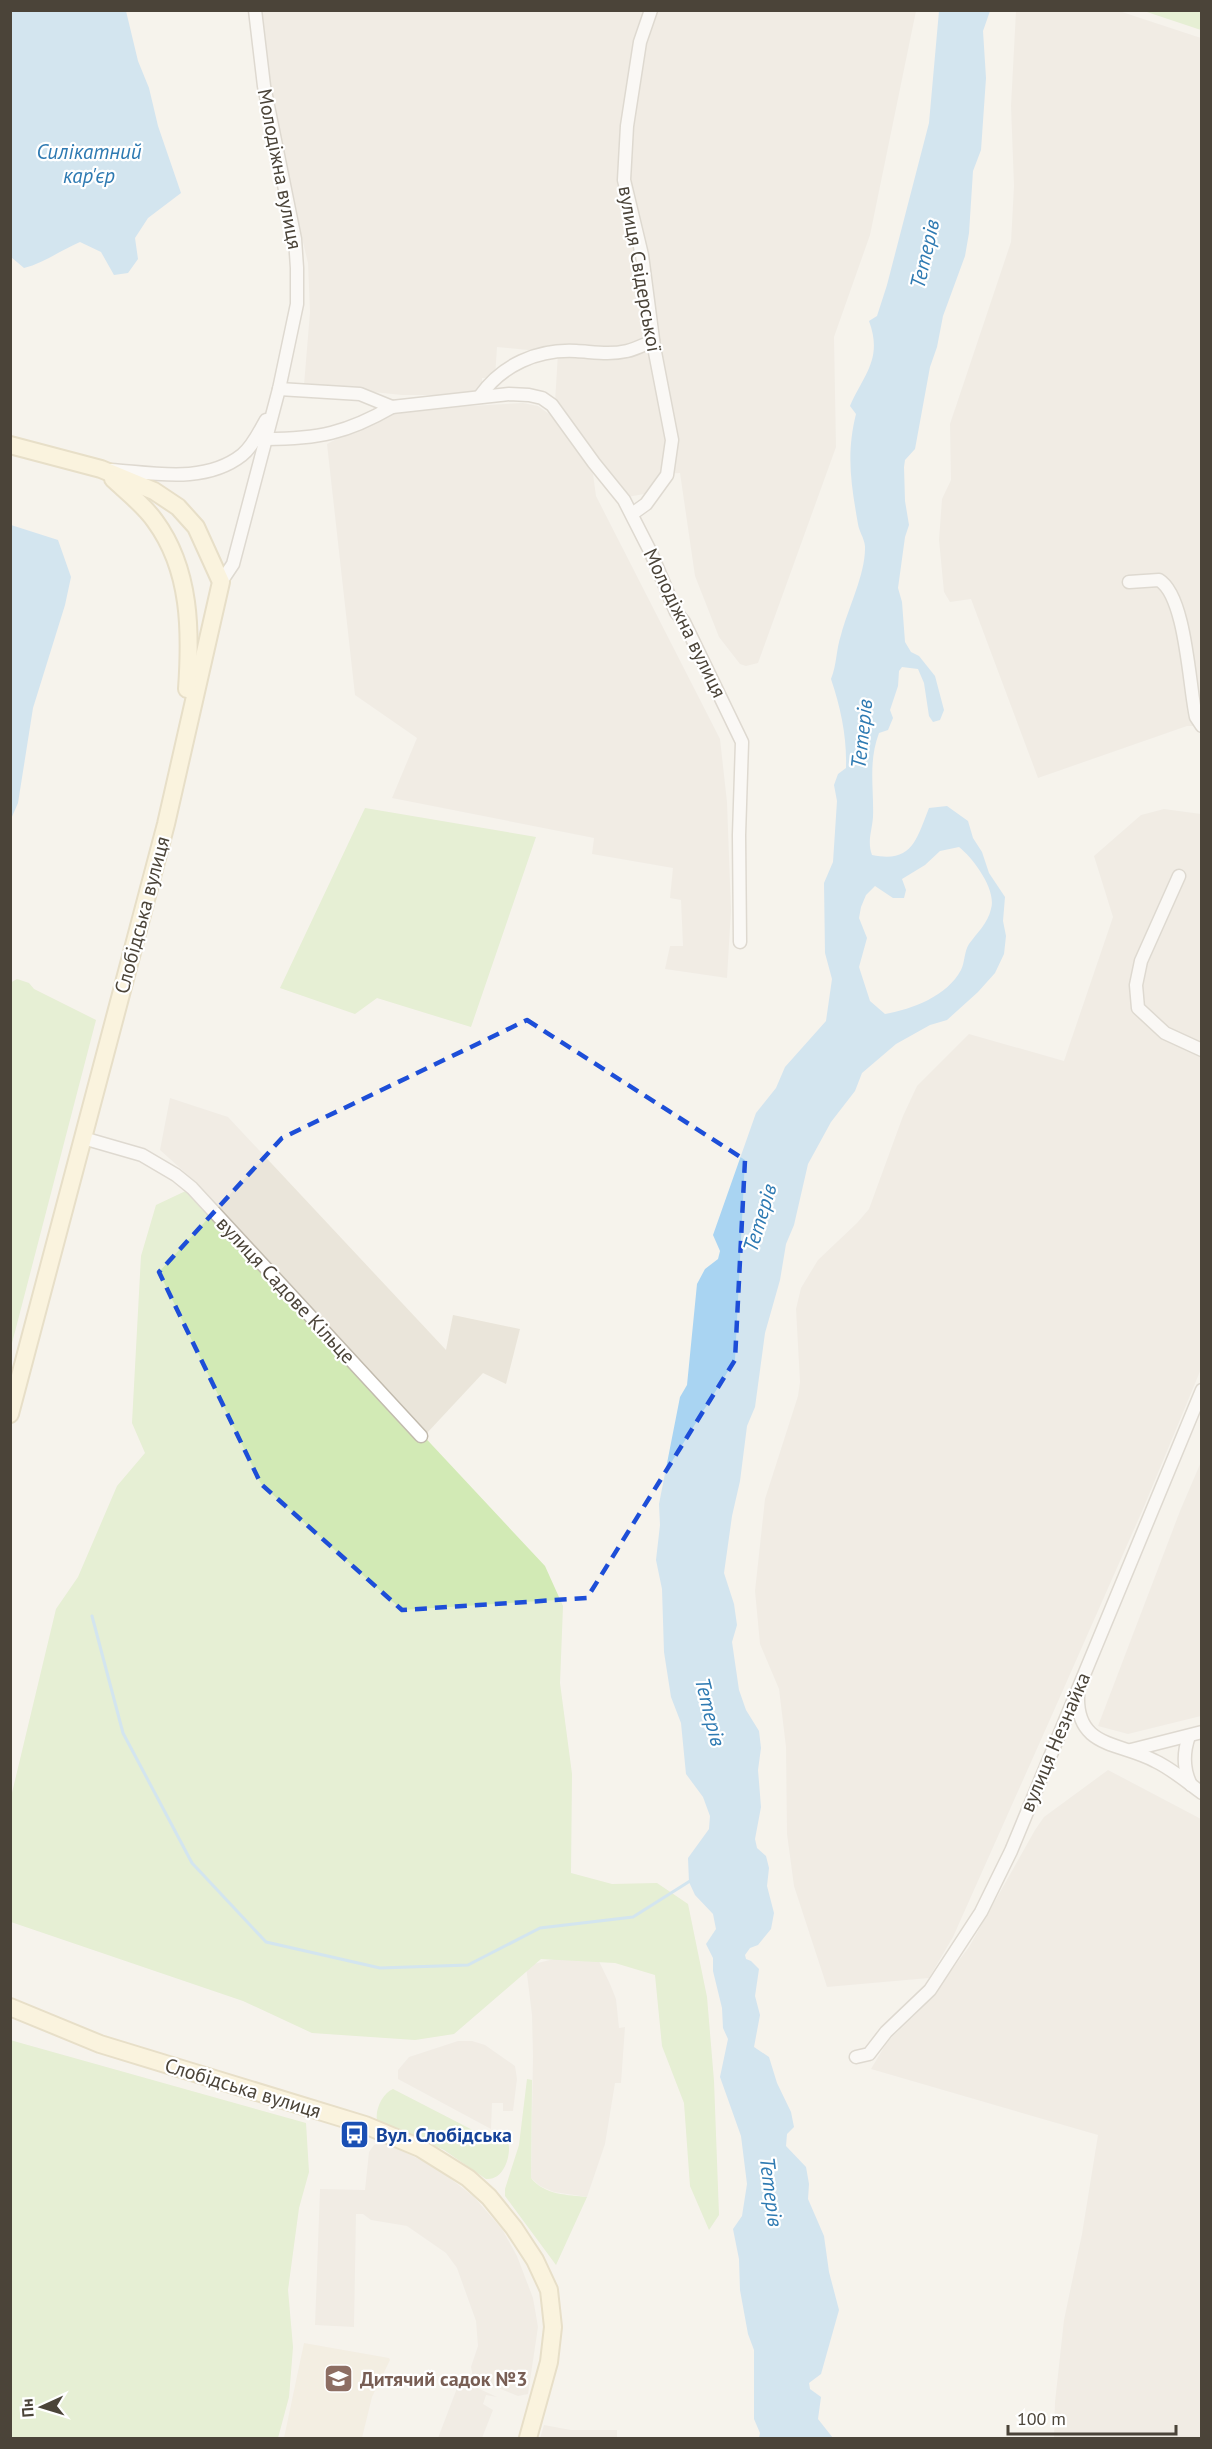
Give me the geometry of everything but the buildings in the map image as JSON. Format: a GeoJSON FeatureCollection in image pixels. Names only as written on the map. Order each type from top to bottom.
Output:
{"type":"FeatureCollection","features":[{"type":"Feature","properties":{"kind":"street","name":"Молодіжна вулиця"},"geometry":{"type":"LineString","coordinates":[[255,10],[264,86],[290,209],[297,268],[297,304],[279,389],[360,394],[392,407]]}},
{"type":"Feature","properties":{"kind":"street","name":"вулиця Свідерської"},"geometry":{"type":"LineString","coordinates":[[632,514],[646,504],[667,475],[672,440],[653,341],[642,255],[624,180],[627,126],[640,42],[651,10]]}},
{"type":"Feature","properties":{"kind":"street"},"geometry":{"type":"LineString","coordinates":[[480,396],[492,380],[512,364],[555,350],[604,354],[629,351],[653,341]]}},
{"type":"Feature","properties":{"kind":"street"},"geometry":{"type":"LineString","coordinates":[[221,582],[233,564],[279,389]]}},
{"type":"Feature","properties":{"kind":"street","name":"Молодіжна вулиця"},"geometry":{"type":"LineString","coordinates":[[266,439],[318,437],[364,422],[392,407],[480,396],[529,395],[542,398],[552,405],[624,500],[632,514],[676,612],[684,621],[742,742],[739,835],[740,942]]}},
{"type":"Feature","properties":{"kind":"street"},"geometry":{"type":"LineString","coordinates":[[101,469],[167,475],[197,474],[212,470],[228,464],[252,445],[272,410]]}},
{"type":"Feature","properties":{"kind":"street"},"geometry":{"type":"LineString","coordinates":[[10,445],[101,469],[154,491],[178,507],[196,527],[221,582]]}},
{"type":"Feature","properties":{"kind":"street"},"geometry":{"type":"LineString","coordinates":[[101,469],[155,520],[172,549],[182,576],[190,638],[181,756]]}},
{"type":"Feature","properties":{"kind":"street"},"geometry":{"type":"LineString","coordinates":[[1129,582],[1159,580],[1171,592],[1183,634],[1194,707],[1202,726]]}},
{"type":"Feature","properties":{"kind":"street","name":"Слобідська вулиця"},"geometry":{"type":"LineString","coordinates":[[10,1414],[166,824],[221,582]]}},
{"type":"Feature","properties":{"kind":"street"},"geometry":{"type":"LineString","coordinates":[[1179,876],[1141,961],[1136,986],[1138,1008],[1165,1033],[1202,1050]]}},
{"type":"Feature","properties":{"kind":"street","name":"вулиця Садове Кільце"},"geometry":{"type":"LineString","coordinates":[[83,1138],[142,1155],[176,1175],[192,1188],[422,1436]]}},
{"type":"Feature","properties":{"kind":"street","name":"вулиця Незнайка"},"geometry":{"type":"LineString","coordinates":[[856,2057],[869,2054],[886,2032],[930,1990],[981,1912],[1011,1851],[1202,1390]]}},
{"type":"Feature","properties":{"kind":"street"},"geometry":{"type":"LineString","coordinates":[[1078,1689],[1077,1707],[1085,1729],[1094,1738],[1158,1761],[1197,1790]]}},
{"type":"Feature","properties":{"kind":"street"},"geometry":{"type":"LineString","coordinates":[[1131,1750],[1195,1734]]}},
{"type":"Feature","properties":{"kind":"street"},"geometry":{"type":"LineString","coordinates":[[1195,1734],[1185,1762],[1186,1776],[1197,1790]]}},
{"type":"Feature","properties":{"kind":"street","name":"Слобідська вулиця"},"geometry":{"type":"LineString","coordinates":[[10,2007],[100,2044],[375,2129],[420,2148],[468,2178],[489,2197],[514,2228],[535,2260],[549,2290],[553,2327],[549,2362],[528,2439]]}},
{"type":"Feature","properties":{"kind":"highlighted area"},"geometry":{"type":"Polygon","coordinates":[[[527,1020],[745,1160],[735,1360],[587,1598],[402,1610],[261,1484],[159,1272],[282,1138],[527,1020]]]}},
{"type":"Feature","properties":{"kind":"shaded area"},"geometry":{"type":"Polygon","coordinates":[[[256,11],[916,11],[870,235],[834,337],[836,447],[758,663],[746,666],[740,664],[719,637],[695,576],[680,473],[663,474],[650,493],[627,497],[555,402],[558,353],[497,347],[495,378],[482,378],[482,391],[439,395],[402,395],[304,385],[310,312],[308,263],[260,61],[256,11]]]}},
{"type":"Feature","properties":{"kind":"shaded area"},"geometry":{"type":"Polygon","coordinates":[[[1016,11],[1119,11],[1201,38],[1201,726],[1187,726],[1038,778],[971,599],[950,602],[944,592],[939,540],[942,499],[951,480],[950,424],[1011,242],[1014,186],[1011,106],[1016,11]]]}},
{"type":"Feature","properties":{"kind":"shaded area"},"geometry":{"type":"Polygon","coordinates":[[[523,403],[538,406],[556,419],[593,474],[596,496],[720,739],[727,802],[731,910],[727,978],[665,969],[670,946],[683,946],[681,900],[670,898],[673,868],[592,854],[594,838],[392,798],[417,738],[355,695],[327,444],[377,418],[418,409],[523,403]]]}},
{"type":"Feature","properties":{"kind":"shaded area"},"geometry":{"type":"Polygon","coordinates":[[[1164,809],[1201,814],[1201,1369],[1143,1509],[953,1937],[929,1978],[827,1987],[794,1886],[787,1834],[786,1747],[779,1689],[760,1644],[755,1591],[765,1499],[798,1396],[800,1382],[796,1309],[801,1288],[818,1260],[869,1209],[903,1116],[917,1086],[969,1034],[1064,1061],[1113,917],[1094,856],[1141,815],[1164,809]]]}},
{"type":"Feature","properties":{"kind":"shaded area"},"geometry":{"type":"Polygon","coordinates":[[[170,1098],[228,1117],[446,1350],[453,1315],[520,1329],[506,1384],[483,1373],[427,1433],[199,1185],[160,1150],[170,1098]]]}},
{"type":"Feature","properties":{"kind":"shaded area"},"geometry":{"type":"Polygon","coordinates":[[[1201,1462],[1201,1716],[1128,1734],[1098,1726],[1180,1511],[1201,1462]]]}},
{"type":"Feature","properties":{"kind":"shaded area"},"geometry":{"type":"Polygon","coordinates":[[[1108,1770],[1201,1819],[1201,2438],[1054,2438],[1055,2402],[1064,2320],[1082,2234],[1098,2135],[871,2069],[887,2042],[925,2005],[969,1947],[1044,1817],[1108,1770]]]}},
{"type":"Feature","properties":{"kind":"shaded area"},"geometry":{"type":"Polygon","coordinates":[[[589,1950],[595,1953],[616,1999],[619,2028],[625,2027],[621,2083],[615,2083],[605,2144],[587,2197],[554,2192],[540,2186],[531,2178],[533,2056],[532,2015],[526,1966],[589,1950]]]}},
{"type":"Feature","properties":{"kind":"shaded area"},"geometry":{"type":"Polygon","coordinates":[[[458,2041],[472,2041],[485,2045],[515,2066],[517,2079],[513,2111],[503,2111],[503,2103],[492,2103],[491,2129],[398,2079],[398,2070],[409,2057],[458,2041]]]}},
{"type":"Feature","properties":{"kind":"shaded area"},"geometry":{"type":"Polygon","coordinates":[[[384,2142],[437,2168],[474,2197],[502,2229],[517,2256],[533,2298],[538,2327],[528,2394],[518,2396],[473,2378],[471,2367],[478,2346],[476,2321],[457,2268],[446,2253],[407,2226],[371,2220],[363,2214],[356,2214],[354,2327],[315,2325],[320,2189],[365,2190],[369,2152],[374,2145],[384,2142]]]}},
{"type":"Feature","properties":{"kind":"shaded area","name":"Дитячий садок №3"},"geometry":{"type":"Polygon","coordinates":[[[304,2343],[389,2358],[372,2397],[362,2438],[284,2438],[304,2343]]]}},
{"type":"Feature","properties":{"kind":"shaded area"},"geometry":{"type":"Polygon","coordinates":[[[464,2382],[497,2397],[486,2395],[483,2404],[493,2410],[482,2438],[438,2438],[459,2383],[464,2382]]]}},
{"type":"Feature","properties":{"kind":"shaded area"},"geometry":{"type":"Polygon","coordinates":[[[544,2425],[571,2430],[617,2430],[617,2438],[540,2438],[544,2425]]]}},
{"type":"Feature","properties":{"kind":"green space"},"geometry":{"type":"Polygon","coordinates":[[[1144,11],[1201,11],[1201,30],[1144,11]]]}},
{"type":"Feature","properties":{"kind":"green space"},"geometry":{"type":"Polygon","coordinates":[[[365,808],[536,837],[471,1027],[377,998],[355,1014],[280,988],[365,808]]]}},
{"type":"Feature","properties":{"kind":"green space"},"geometry":{"type":"Polygon","coordinates":[[[17,979],[29,983],[34,989],[96,1020],[11,1347],[10,983],[17,979]]]}},
{"type":"Feature","properties":{"kind":"green space"},"geometry":{"type":"Polygon","coordinates":[[[192,1188],[545,1566],[563,1606],[560,1683],[572,1774],[571,1873],[612,1884],[657,1883],[688,1904],[707,1997],[714,2081],[719,2215],[709,2230],[690,2186],[684,2103],[662,2046],[655,1975],[615,1963],[541,1959],[454,2034],[415,2040],[312,2033],[243,2001],[11,1922],[11,1797],[56,1609],[78,1577],[117,1486],[145,1453],[132,1423],[141,1256],[156,1205],[192,1188]]]}},
{"type":"Feature","properties":{"kind":"green space"},"geometry":{"type":"Polygon","coordinates":[[[10,2040],[306,2123],[309,2172],[299,2208],[288,2290],[293,2347],[289,2397],[278,2438],[11,2438],[10,2040]]]}},
{"type":"Feature","properties":{"kind":"green space"},"geometry":{"type":"Polygon","coordinates":[[[527,2079],[532,2080],[531,2178],[536,2184],[549,2191],[587,2197],[556,2265],[505,2196],[505,2189],[519,2145],[527,2079]]]}},
{"type":"Feature","properties":{"kind":"green space"},"geometry":{"type":"Polygon","coordinates":[[[393,2089],[490,2139],[508,2140],[508,2159],[502,2171],[492,2179],[486,2179],[444,2150],[377,2120],[380,2102],[393,2089]]]}},
{"type":"Feature","properties":{"kind":"water","name":"Силікатний кар'єр"},"geometry":{"type":"Polygon","coordinates":[[[10,11],[126,11],[138,61],[149,88],[158,126],[181,193],[148,218],[135,238],[138,259],[128,273],[114,275],[101,252],[80,242],[24,268],[11,257],[10,11]]]}},
{"type":"Feature","properties":{"kind":"water","name":"Тетерів"},"geometry":{"type":"Polygon","coordinates":[[[939,11],[990,11],[983,31],[986,78],[981,150],[973,171],[969,233],[965,256],[943,316],[937,347],[930,367],[915,449],[905,460],[904,467],[905,501],[909,525],[905,537],[898,588],[902,602],[905,642],[911,652],[919,656],[935,676],[944,710],[940,720],[933,722],[929,716],[924,683],[918,669],[902,667],[899,671],[898,686],[890,710],[893,718],[888,730],[879,733],[874,754],[870,845],[872,855],[896,856],[904,852],[916,839],[929,808],[947,806],[968,821],[989,873],[1005,897],[1003,921],[1006,936],[1004,954],[995,973],[978,992],[947,1020],[930,1025],[896,1044],[862,1073],[855,1091],[831,1122],[808,1164],[765,1333],[755,1407],[747,1426],[740,1481],[732,1516],[724,1573],[734,1604],[737,1625],[732,1642],[739,1690],[746,1710],[759,1731],[761,1748],[758,1770],[761,1807],[755,1839],[757,1848],[766,1856],[769,1868],[767,1886],[774,1913],[771,1929],[758,1945],[750,1948],[745,1955],[746,1959],[759,1969],[755,1996],[760,2015],[754,2047],[769,2057],[777,2083],[791,2112],[794,2127],[787,2134],[786,2146],[806,2167],[809,2184],[808,2199],[824,2236],[829,2272],[839,2310],[821,2374],[809,2383],[810,2389],[821,2397],[818,2419],[833,2438],[759,2438],[760,2433],[754,2419],[754,2350],[748,2334],[740,2290],[739,2259],[733,2229],[742,2216],[747,2184],[741,2136],[720,2077],[728,2039],[723,2028],[722,2008],[713,1971],[713,1958],[706,1944],[716,1929],[713,1914],[695,1895],[689,1882],[688,1858],[709,1829],[710,1816],[703,1797],[686,1774],[681,1723],[671,1697],[664,1652],[662,1589],[656,1560],[660,1525],[659,1504],[680,1397],[687,1385],[697,1284],[705,1269],[718,1259],[720,1251],[713,1235],[756,1113],[776,1088],[785,1067],[826,1021],[832,979],[825,953],[824,883],[833,862],[837,801],[834,785],[838,774],[846,768],[843,723],[831,679],[839,641],[865,556],[852,482],[850,456],[856,414],[850,406],[873,356],[873,334],[869,321],[877,316],[887,285],[929,123],[939,11]],[[959,847],[940,851],[925,865],[902,879],[906,890],[904,898],[893,898],[875,886],[866,895],[859,918],[867,938],[859,967],[870,1001],[885,1014],[918,1005],[947,987],[961,970],[967,947],[987,919],[992,901],[990,893],[983,875],[959,847]]]}},
{"type":"Feature","properties":{"kind":"water"},"geometry":{"type":"Polygon","coordinates":[[[11,525],[58,540],[71,577],[65,605],[33,708],[18,803],[11,819],[11,525]]]}},
{"type":"Feature","properties":{"kind":"waterway"},"geometry":{"type":"LineString","coordinates":[[92,1616],[123,1733],[192,1863],[266,1942],[380,1968],[468,1965],[540,1928],[633,1917],[690,1881]]}},
{"type":"Feature","properties":{"kind":"place","name":"Вул. Слобідська"},"geometry":{"type":"Point","coordinates":[355,2135]}},
{"type":"Feature","properties":{"kind":"place","name":"Дитячий садок №3"},"geometry":{"type":"Point","coordinates":[339,2379]}}]}
